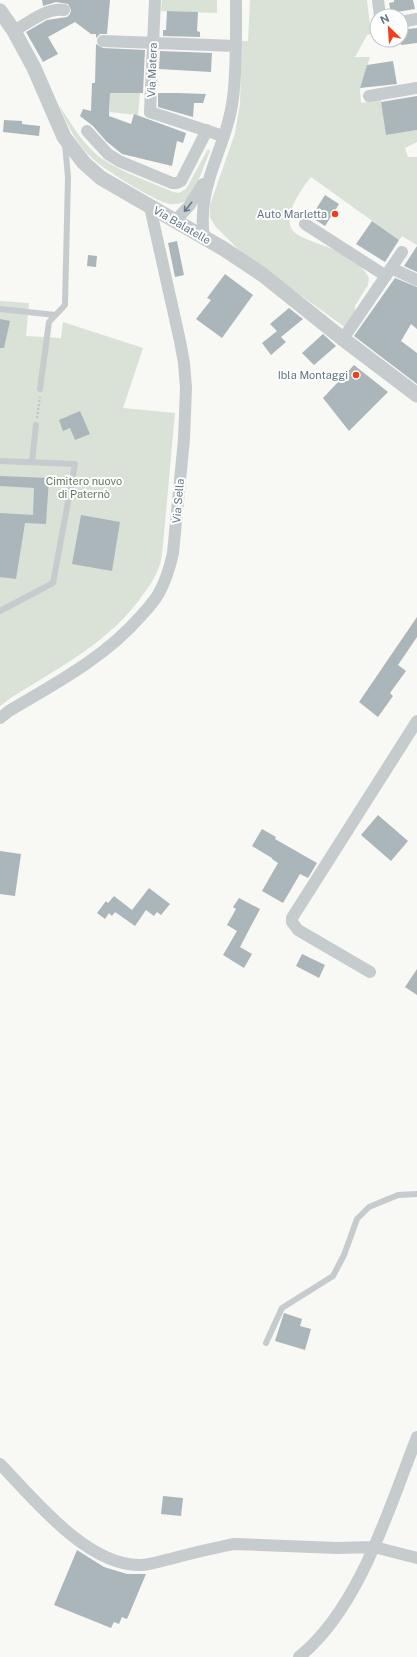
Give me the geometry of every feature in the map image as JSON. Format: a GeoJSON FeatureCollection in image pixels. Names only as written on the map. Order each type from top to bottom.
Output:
{"type":"FeatureCollection","features":[{"type":"Feature","properties":{"kind":"street","name":"Via Matera"},"geometry":{"type":"LineString","coordinates":[[155,0],[150,112],[224,136]]}},
{"type":"Feature","properties":{"kind":"street"},"geometry":{"type":"LineString","coordinates":[[204,238],[202,225],[203,201],[212,167],[224,136],[233,98],[236,46],[236,0]]}},
{"type":"Feature","properties":{"kind":"street"},"geometry":{"type":"LineString","coordinates":[[14,31],[45,13],[57,9],[64,10]]}},
{"type":"Feature","properties":{"kind":"street","name":"Via Balatelle"},"geometry":{"type":"LineString","coordinates":[[0,11],[14,31],[34,68],[64,137],[84,163],[101,178],[204,238],[263,275],[343,339],[417,395]]}},
{"type":"Feature","properties":{"kind":"street"},"geometry":{"type":"LineString","coordinates":[[103,41],[236,46]]}},
{"type":"Feature","properties":{"kind":"street"},"geometry":{"type":"LineString","coordinates":[[369,96],[417,88]]}},
{"type":"Feature","properties":{"kind":"street"},"geometry":{"type":"LineString","coordinates":[[87,131],[108,154],[119,161],[172,183],[177,183],[181,181],[207,130]]}},
{"type":"Feature","properties":{"kind":"street"},"geometry":{"type":"LineString","coordinates":[[175,221],[183,214],[195,198],[212,167]]}},
{"type":"Feature","properties":{"kind":"street","name":"Via Sella"},"geometry":{"type":"LineString","coordinates":[[0,718],[9,711],[86,665],[124,635],[150,606],[158,594],[170,567],[173,553],[184,439],[186,388],[180,340],[150,207]]}},
{"type":"Feature","properties":{"kind":"street"},"geometry":{"type":"LineString","coordinates":[[305,224],[388,272],[417,280]]}},
{"type":"Feature","properties":{"kind":"street"},"geometry":{"type":"LineString","coordinates":[[343,339],[402,252]]}},
{"type":"Feature","properties":{"kind":"street"},"geometry":{"type":"LineString","coordinates":[[370,972],[298,930],[292,922],[292,918],[417,720]]}},
{"type":"Feature","properties":{"kind":"street"},"geometry":{"type":"LineString","coordinates":[[299,1657],[329,1626],[350,1596],[374,1547],[417,1437]]}},
{"type":"Feature","properties":{"kind":"street"},"geometry":{"type":"LineString","coordinates":[[0,1464],[51,1518],[75,1539],[110,1559],[130,1565],[154,1563],[234,1544],[337,1548],[374,1547],[417,1558]]}},
{"type":"Feature","properties":{"kind":"lane"},"geometry":{"type":"LineString","coordinates":[[40,389],[49,322],[65,305],[66,295],[68,177],[64,137]]}},
{"type":"Feature","properties":{"kind":"lane"},"geometry":{"type":"LineString","coordinates":[[0,309],[55,315]]}},
{"type":"Feature","properties":{"kind":"lane"},"geometry":{"type":"LineString","coordinates":[[32,462],[36,425]]}},
{"type":"Feature","properties":{"kind":"lane"},"geometry":{"type":"LineString","coordinates":[[0,461],[75,464],[53,583],[0,611]]}},
{"type":"Feature","properties":{"kind":"lane"},"geometry":{"type":"LineString","coordinates":[[266,1344],[282,1308],[333,1276],[344,1255],[357,1219],[369,1207],[382,1200],[398,1195],[417,1194]]}},
{"type":"Feature","properties":{"kind":"path"},"geometry":{"type":"LineString","coordinates":[[36,425],[40,389]]}},
{"type":"Feature","properties":{"kind":"green space"},"geometry":{"type":"Polygon","coordinates":[[[162,0],[217,0],[217,13],[161,11],[162,0]]]}},
{"type":"Feature","properties":{"kind":"green space"},"geometry":{"type":"Polygon","coordinates":[[[250,0],[367,0],[369,34],[367,35],[355,57],[370,57],[360,88],[361,103],[381,99],[386,135],[417,130],[417,142],[405,148],[408,157],[417,157],[417,245],[402,236],[399,240],[311,177],[298,196],[291,211],[289,219],[290,226],[294,232],[353,260],[365,271],[369,278],[368,285],[355,306],[355,313],[346,328],[242,253],[215,226],[210,217],[210,205],[235,133],[240,104],[242,41],[248,41],[250,0]]]}},
{"type":"Feature","properties":{"kind":"green space"},"geometry":{"type":"Polygon","coordinates":[[[110,93],[140,93],[138,115],[110,112],[110,93]]]}},
{"type":"Feature","properties":{"kind":"green space"},"geometry":{"type":"Polygon","coordinates":[[[59,105],[83,140],[101,158],[126,172],[173,192],[179,193],[186,189],[208,149],[210,151],[192,197],[179,203],[166,203],[139,190],[98,164],[77,141],[59,105]]]}},
{"type":"Feature","properties":{"kind":"green space","name":"Cimitero nuovo di Paternò"},"geometry":{"type":"Polygon","coordinates":[[[0,301],[29,303],[26,336],[61,338],[63,322],[143,348],[123,408],[175,413],[162,556],[153,580],[131,610],[101,639],[66,664],[0,706],[0,301]]]}},
{"type":"Feature","properties":{"kind":"building"},"geometry":{"type":"Polygon","coordinates":[[[42,0],[110,0],[107,34],[100,34],[96,38],[96,34],[91,34],[75,22],[48,37],[58,54],[43,62],[26,32],[47,20],[67,17],[71,10],[68,4],[56,2],[43,6],[42,0]]]}},
{"type":"Feature","properties":{"kind":"building"},"geometry":{"type":"Polygon","coordinates":[[[394,0],[413,0],[415,9],[409,10],[409,8],[390,8],[389,3],[394,2],[394,0]]]}},
{"type":"Feature","properties":{"kind":"building"},"geometry":{"type":"Polygon","coordinates":[[[167,11],[198,12],[197,31],[200,32],[200,37],[163,36],[163,30],[166,30],[167,11]]]}},
{"type":"Feature","properties":{"kind":"building"},"geometry":{"type":"Polygon","coordinates":[[[417,28],[417,43],[409,44],[409,29],[417,28]]]}},
{"type":"Feature","properties":{"kind":"building"},"geometry":{"type":"Polygon","coordinates":[[[96,44],[103,48],[145,50],[143,93],[110,93],[109,116],[131,124],[134,114],[186,133],[183,143],[177,141],[172,166],[122,154],[106,141],[93,126],[80,116],[83,109],[91,111],[92,83],[95,83],[96,44]]]}},
{"type":"Feature","properties":{"kind":"building"},"geometry":{"type":"Polygon","coordinates":[[[160,51],[212,53],[211,72],[159,69],[160,51]]]}},
{"type":"Feature","properties":{"kind":"building"},"geometry":{"type":"Polygon","coordinates":[[[393,61],[397,84],[360,88],[367,65],[393,61]]]}},
{"type":"Feature","properties":{"kind":"building"},"geometry":{"type":"Polygon","coordinates":[[[158,93],[206,94],[203,103],[194,103],[193,117],[158,107],[158,93]]]}},
{"type":"Feature","properties":{"kind":"building"},"geometry":{"type":"Polygon","coordinates":[[[417,96],[417,130],[386,135],[381,102],[417,96]]]}},
{"type":"Feature","properties":{"kind":"building"},"geometry":{"type":"Polygon","coordinates":[[[4,120],[22,121],[22,124],[40,126],[39,136],[3,132],[4,120]]]}},
{"type":"Feature","properties":{"kind":"building"},"geometry":{"type":"Polygon","coordinates":[[[325,195],[339,204],[325,226],[311,217],[325,195]]]}},
{"type":"Feature","properties":{"kind":"building"},"geometry":{"type":"Polygon","coordinates":[[[372,221],[399,240],[385,262],[356,244],[372,221]]]}},
{"type":"Feature","properties":{"kind":"building"},"geometry":{"type":"Polygon","coordinates":[[[177,241],[184,275],[175,277],[168,243],[177,241]]]}},
{"type":"Feature","properties":{"kind":"building"},"geometry":{"type":"Polygon","coordinates":[[[417,246],[417,272],[404,266],[417,246]]]}},
{"type":"Feature","properties":{"kind":"building"},"geometry":{"type":"Polygon","coordinates":[[[88,255],[97,256],[96,267],[87,266],[88,255]]]}},
{"type":"Feature","properties":{"kind":"building"},"geometry":{"type":"Polygon","coordinates":[[[225,274],[253,295],[222,338],[196,319],[211,300],[207,298],[225,274]]]}},
{"type":"Feature","properties":{"kind":"building"},"geometry":{"type":"Polygon","coordinates":[[[395,278],[417,287],[417,329],[411,324],[401,341],[417,353],[417,384],[354,336],[395,278]]]}},
{"type":"Feature","properties":{"kind":"building"},"geometry":{"type":"Polygon","coordinates":[[[289,308],[303,319],[281,337],[286,342],[271,355],[262,343],[277,331],[270,324],[289,308]]]}},
{"type":"Feature","properties":{"kind":"building"},"geometry":{"type":"Polygon","coordinates":[[[0,319],[10,321],[4,348],[0,348],[0,319]]]}},
{"type":"Feature","properties":{"kind":"building"},"geometry":{"type":"Polygon","coordinates":[[[323,334],[336,346],[314,365],[302,353],[323,334]]]}},
{"type":"Feature","properties":{"kind":"building"},"geometry":{"type":"Polygon","coordinates":[[[354,365],[388,392],[349,431],[323,398],[354,365]]]}},
{"type":"Feature","properties":{"kind":"building"},"geometry":{"type":"Polygon","coordinates":[[[80,411],[90,434],[75,440],[70,428],[63,431],[59,420],[80,411]]]}},
{"type":"Feature","properties":{"kind":"building"},"geometry":{"type":"Polygon","coordinates":[[[0,476],[49,478],[46,524],[25,523],[16,579],[0,577],[0,513],[33,515],[34,488],[0,486],[0,476]]]}},
{"type":"Feature","properties":{"kind":"building"},"geometry":{"type":"Polygon","coordinates":[[[81,515],[120,522],[112,571],[72,564],[81,515]]]}},
{"type":"Feature","properties":{"kind":"building"},"geometry":{"type":"Polygon","coordinates":[[[417,617],[417,637],[398,665],[406,671],[390,693],[393,696],[378,717],[359,702],[417,617]]]}},
{"type":"Feature","properties":{"kind":"building"},"geometry":{"type":"Polygon","coordinates":[[[378,815],[408,841],[391,861],[361,835],[378,815]]]}},
{"type":"Feature","properties":{"kind":"building"},"geometry":{"type":"Polygon","coordinates":[[[262,829],[276,837],[275,839],[317,863],[308,878],[300,874],[283,903],[262,891],[278,863],[252,846],[262,829]]]}},
{"type":"Feature","properties":{"kind":"building"},"geometry":{"type":"Polygon","coordinates":[[[0,851],[21,854],[15,896],[0,894],[0,851]]]}},
{"type":"Feature","properties":{"kind":"building"},"geometry":{"type":"Polygon","coordinates":[[[149,888],[170,904],[161,915],[157,912],[154,916],[146,910],[135,926],[115,912],[112,916],[109,913],[105,919],[97,913],[106,901],[108,903],[114,896],[132,910],[149,888]]]}},
{"type":"Feature","properties":{"kind":"building"},"geometry":{"type":"Polygon","coordinates":[[[239,898],[260,909],[240,947],[252,954],[244,968],[223,955],[237,931],[227,925],[236,909],[233,907],[239,898]]]}},
{"type":"Feature","properties":{"kind":"building"},"geometry":{"type":"Polygon","coordinates":[[[302,954],[325,965],[319,978],[296,966],[302,954]]]}},
{"type":"Feature","properties":{"kind":"building"},"geometry":{"type":"Polygon","coordinates":[[[417,969],[417,995],[405,987],[417,969]]]}},
{"type":"Feature","properties":{"kind":"building"},"geometry":{"type":"Polygon","coordinates":[[[284,1313],[302,1319],[300,1326],[311,1329],[305,1350],[275,1341],[284,1313]]]}},
{"type":"Feature","properties":{"kind":"building"},"geometry":{"type":"Polygon","coordinates":[[[163,1496],[183,1498],[181,1516],[161,1514],[163,1496]]]}},
{"type":"Feature","properties":{"kind":"building"},"geometry":{"type":"Polygon","coordinates":[[[77,1550],[104,1567],[127,1574],[146,1574],[127,1619],[122,1617],[119,1624],[114,1622],[111,1628],[54,1605],[77,1550]]]}},
{"type":"Feature","properties":{"kind":"place","name":"Auto Marletta"},"geometry":{"type":"Point","coordinates":[335,214]}},
{"type":"Feature","properties":{"kind":"place","name":"Ibla Montaggi"},"geometry":{"type":"Point","coordinates":[356,375]}}]}
